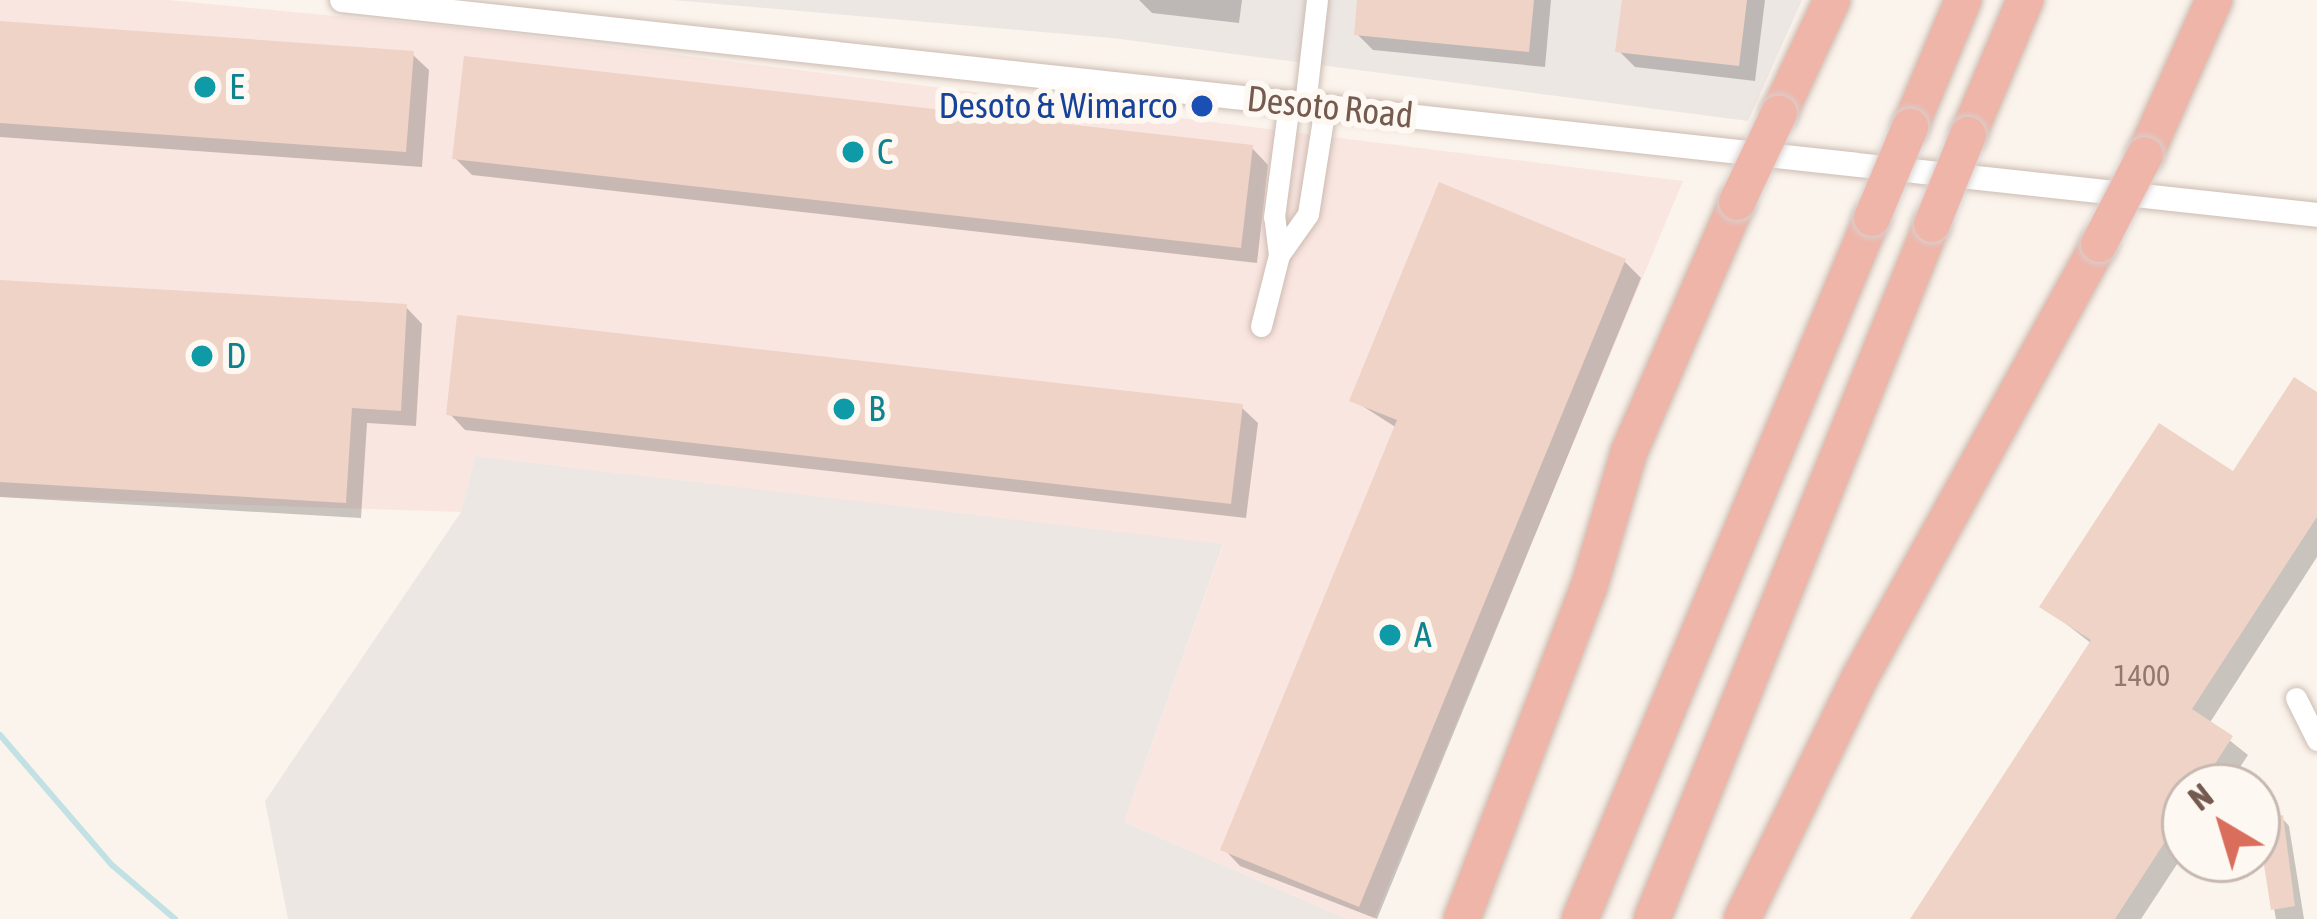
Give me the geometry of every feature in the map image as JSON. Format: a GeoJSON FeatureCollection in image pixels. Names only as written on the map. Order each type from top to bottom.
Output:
{"type":"FeatureCollection","features":[{"type":"Feature","properties":{"kind":"highway"},"geometry":{"type":"LineString","coordinates":[[1462,919],[1589,587],[1629,452],[1737,202],[1832,0]]}},
{"type":"Feature","properties":{"kind":"highway"},"geometry":{"type":"LineString","coordinates":[[1580,919],[1963,0]]}},
{"type":"Feature","properties":{"kind":"highway"},"geometry":{"type":"LineString","coordinates":[[1652,919],[2025,0]]}},
{"type":"Feature","properties":{"kind":"highway"},"geometry":{"type":"LineString","coordinates":[[1744,919],[1859,679],[2145,155],[2214,0]]}},
{"type":"Feature","properties":{"kind":"street","name":"Desoto Road"},"geometry":{"type":"LineString","coordinates":[[342,0],[555,12],[1306,105],[2317,214]]}},
{"type":"Feature","properties":{"kind":"street"},"geometry":{"type":"LineString","coordinates":[[1261,326],[1279,255],[1308,214],[1306,105],[1317,0]]}},
{"type":"Feature","properties":{"kind":"street"},"geometry":{"type":"LineString","coordinates":[[1279,255],[1274,217],[1306,105]]}},
{"type":"Feature","properties":{"kind":"street"},"geometry":{"type":"LineString","coordinates":[[2296,698],[2317,740]]}},
{"type":"Feature","properties":{"kind":"shaded area"},"geometry":{"type":"Polygon","coordinates":[[[0,0],[168,0],[472,29],[1683,181],[1374,919],[1347,919],[1124,822],[1223,545],[475,456],[461,512],[0,497],[0,0]]]}},
{"type":"Feature","properties":{"kind":"shaded area"},"geometry":{"type":"Polygon","coordinates":[[[672,0],[1802,0],[1748,121],[1112,38],[672,0]]]}},
{"type":"Feature","properties":{"kind":"shaded area"},"geometry":{"type":"Polygon","coordinates":[[[475,456],[1223,544],[1124,822],[1347,919],[288,919],[265,801],[461,512],[475,456]]]}},
{"type":"Feature","properties":{"kind":"building"},"geometry":{"type":"Polygon","coordinates":[[[1357,0],[1534,0],[1529,52],[1354,35],[1357,0]]]}},
{"type":"Feature","properties":{"kind":"building"},"geometry":{"type":"Polygon","coordinates":[[[1622,0],[1747,0],[1739,66],[1615,52],[1622,0]]]}},
{"type":"Feature","properties":{"kind":"building","name":"E"},"geometry":{"type":"Polygon","coordinates":[[[0,21],[414,51],[406,152],[0,123],[0,21]]]}},
{"type":"Feature","properties":{"kind":"building","name":"C"},"geometry":{"type":"Polygon","coordinates":[[[464,56],[1253,145],[1241,248],[452,159],[464,56]]]}},
{"type":"Feature","properties":{"kind":"building","name":"A"},"geometry":{"type":"Polygon","coordinates":[[[1439,182],[1626,259],[1359,907],[1220,850],[1397,420],[1349,401],[1439,182]]]}},
{"type":"Feature","properties":{"kind":"building","name":"D"},"geometry":{"type":"Polygon","coordinates":[[[0,280],[407,304],[401,411],[352,408],[346,503],[0,482],[0,280]]]}},
{"type":"Feature","properties":{"kind":"building","name":"B"},"geometry":{"type":"Polygon","coordinates":[[[457,315],[1243,404],[1231,504],[446,415],[457,315]]]}},
{"type":"Feature","properties":{"kind":"building"},"geometry":{"type":"Polygon","coordinates":[[[2294,377],[2317,392],[2317,517],[2192,709],[2233,736],[2216,763],[2161,763],[2161,848],[2115,919],[1910,919],[2091,640],[2039,607],[2159,423],[2233,471],[2294,377]]]}},
{"type":"Feature","properties":{"kind":"building"},"geometry":{"type":"Polygon","coordinates":[[[2281,815],[2295,906],[2271,910],[2267,883],[2281,883],[2281,815]]]}},
{"type":"Feature","properties":{"kind":"waterway"},"geometry":{"type":"LineString","coordinates":[[0,735],[112,865],[175,919]]}},
{"type":"Feature","properties":{"kind":"place","name":"E"},"geometry":{"type":"Point","coordinates":[205,87]}},
{"type":"Feature","properties":{"kind":"place","name":"Desoto & Wimarco"},"geometry":{"type":"Point","coordinates":[1202,106]}},
{"type":"Feature","properties":{"kind":"place","name":"C"},"geometry":{"type":"Point","coordinates":[853,152]}},
{"type":"Feature","properties":{"kind":"place","name":"D"},"geometry":{"type":"Point","coordinates":[202,356]}},
{"type":"Feature","properties":{"kind":"place","name":"B"},"geometry":{"type":"Point","coordinates":[844,409]}},
{"type":"Feature","properties":{"kind":"place","name":"A"},"geometry":{"type":"Point","coordinates":[1390,635]}}]}
